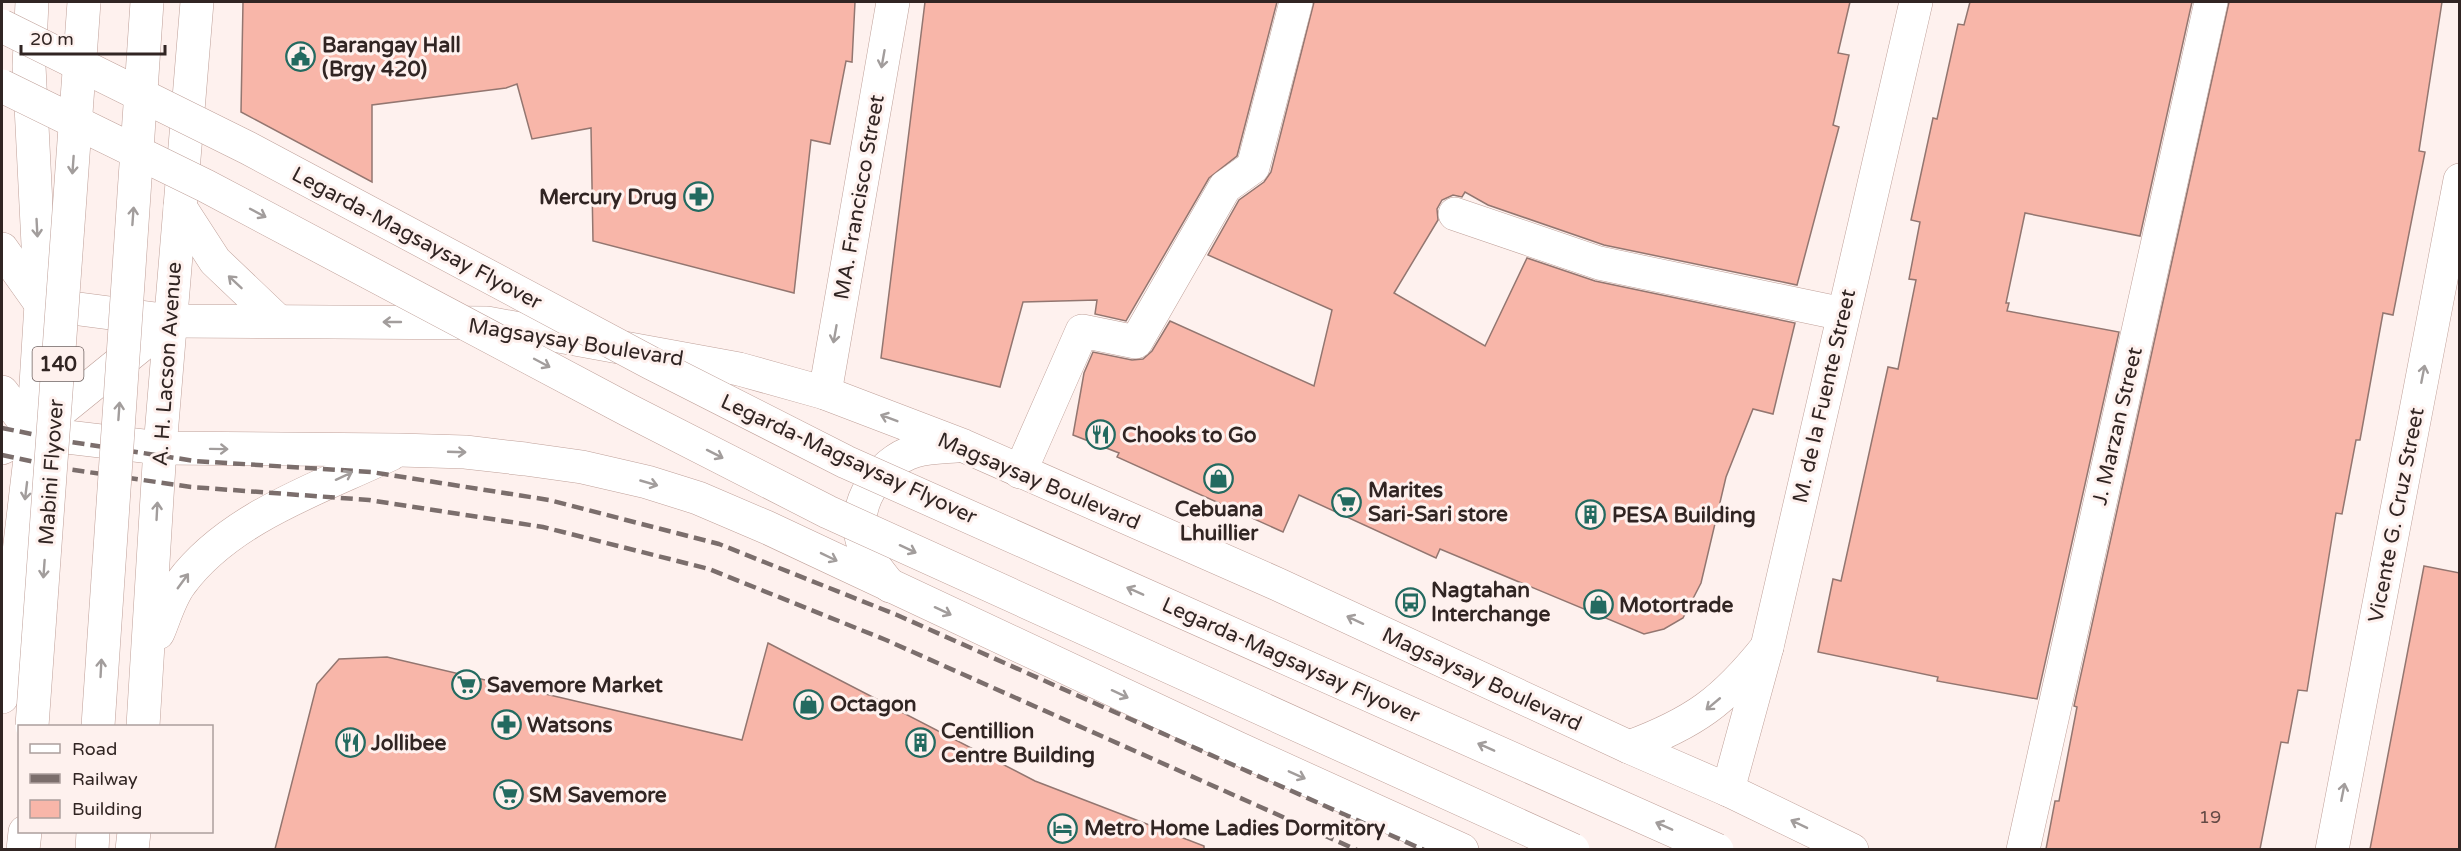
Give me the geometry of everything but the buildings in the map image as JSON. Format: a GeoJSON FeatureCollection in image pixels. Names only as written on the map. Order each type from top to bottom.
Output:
{"type":"FeatureCollection","features":[{"type":"Feature","properties":{"kind":"main road","name":"140"},"geometry":{"type":"LineString","coordinates":[[2,697],[33,433],[41,304],[29,66],[32,2]]}},
{"type":"Feature","properties":{"kind":"main road","name":"Mabini Flyover"},"geometry":{"type":"LineString","coordinates":[[32,725],[84,2]]}},
{"type":"Feature","properties":{"kind":"main road"},"geometry":{"type":"LineString","coordinates":[[99,725],[147,2]]}},
{"type":"Feature","properties":{"kind":"main road","name":"A. H. Lacson Avenue"},"geometry":{"type":"LineString","coordinates":[[143,725],[160,448],[197,2]]}},
{"type":"Feature","properties":{"kind":"main road","name":"MA. Francisco Street"},"geometry":{"type":"LineString","coordinates":[[825,393],[893,2]]}},
{"type":"Feature","properties":{"kind":"main road"},"geometry":{"type":"LineString","coordinates":[[1020,472],[1082,331],[1136,342],[1225,187],[1253,167],[1296,2]]}},
{"type":"Feature","properties":{"kind":"main road","name":"M. de la Fuente Street"},"geometry":{"type":"LineString","coordinates":[[1728,790],[1767,647],[1916,2]]}},
{"type":"Feature","properties":{"kind":"main road","name":"J. Marzan Street"},"geometry":{"type":"LineString","coordinates":[[2023,849],[2211,2]]}},
{"type":"Feature","properties":{"kind":"main road","name":"Legarda-Magsaysay Flyover"},"geometry":{"type":"LineString","coordinates":[[2,26],[248,148],[651,363],[846,462],[1718,849]]}},
{"type":"Feature","properties":{"kind":"main road"},"geometry":{"type":"LineString","coordinates":[[2,86],[206,186],[618,404],[828,512],[1573,849]]}},
{"type":"Feature","properties":{"kind":"main road","name":"Vicente G. Cruz Street"},"geometry":{"type":"LineString","coordinates":[[2332,849],[2460,180]]}},
{"type":"Feature","properties":{"kind":"main road"},"geometry":{"type":"LineString","coordinates":[[180,207],[211,256],[278,321]]}},
{"type":"Feature","properties":{"kind":"main road"},"geometry":{"type":"LineString","coordinates":[[1455,214],[1599,263],[1843,314]]}},
{"type":"Feature","properties":{"kind":"main road"},"geometry":{"type":"LineString","coordinates":[[2,249],[41,304]]}},
{"type":"Feature","properties":{"kind":"main road","name":"Magsaysay Boulevard"},"geometry":{"type":"LineString","coordinates":[[41,304],[171,321],[487,323],[739,369],[825,393],[964,446],[1288,589],[1852,849]]}},
{"type":"Feature","properties":{"kind":"main road"},"geometry":{"type":"LineString","coordinates":[[2,448],[33,433],[171,321]]}},
{"type":"Feature","properties":{"kind":"main road"},"geometry":{"type":"LineString","coordinates":[[2,392],[33,433],[160,448],[465,452],[582,467],[647,482],[723,508],[1237,748],[1462,849]]}},
{"type":"Feature","properties":{"kind":"main road"},"geometry":{"type":"LineString","coordinates":[[890,587],[868,557],[860,531],[863,506],[873,482],[894,462],[915,451],[964,446]]}},
{"type":"Feature","properties":{"kind":"main road"},"geometry":{"type":"LineString","coordinates":[[149,653],[179,585],[204,555],[264,515],[399,450]]}},
{"type":"Feature","properties":{"kind":"main road"},"geometry":{"type":"LineString","coordinates":[[1629,747],[1670,732],[1708,710],[1740,681],[1767,647]]}},
{"type":"Feature","properties":{"kind":"main road"},"geometry":{"type":"LineString","coordinates":[[23,849],[25,833]]}},
{"type":"Feature","properties":{"kind":"main road"},"geometry":{"type":"LineString","coordinates":[[92,849],[93,833]]}},
{"type":"Feature","properties":{"kind":"main road"},"geometry":{"type":"LineString","coordinates":[[132,849],[134,833]]}},
{"type":"Feature","properties":{"kind":"railway"},"geometry":{"type":"LineString","coordinates":[[2,428],[71,442],[195,461],[371,472],[549,500],[719,544],[897,615],[1424,850]]}},
{"type":"Feature","properties":{"kind":"railway"},"geometry":{"type":"LineString","coordinates":[[2,455],[67,469],[191,487],[369,500],[543,527],[709,569],[886,640],[1357,850]]}},
{"type":"Feature","properties":{"kind":"place","name":"Barangay Hall (Brgy 420)"},"geometry":{"type":"Point","coordinates":[301,57]}},
{"type":"Feature","properties":{"kind":"place","name":"Mercury Drug"},"geometry":{"type":"Point","coordinates":[698,197]}},
{"type":"Feature","properties":{"kind":"place","name":"Chooks to Go"},"geometry":{"type":"Point","coordinates":[1101,435]}},
{"type":"Feature","properties":{"kind":"place","name":"Cebuana Lhuillier"},"geometry":{"type":"Point","coordinates":[1219,478]}},
{"type":"Feature","properties":{"kind":"place","name":"Marites Sari-Sari store"},"geometry":{"type":"Point","coordinates":[1347,502]}},
{"type":"Feature","properties":{"kind":"place","name":"PESA Building"},"geometry":{"type":"Point","coordinates":[1591,515]}},
{"type":"Feature","properties":{"kind":"place","name":"Nagtahan Interchange"},"geometry":{"type":"Point","coordinates":[1410,602]}},
{"type":"Feature","properties":{"kind":"place","name":"Motortrade"},"geometry":{"type":"Point","coordinates":[1598,605]}},
{"type":"Feature","properties":{"kind":"place","name":"Savemore Market"},"geometry":{"type":"Point","coordinates":[466,685]}},
{"type":"Feature","properties":{"kind":"place","name":"Octagon"},"geometry":{"type":"Point","coordinates":[809,704]}},
{"type":"Feature","properties":{"kind":"place","name":"Watsons"},"geometry":{"type":"Point","coordinates":[506,725]}},
{"type":"Feature","properties":{"kind":"place","name":"Jollibee"},"geometry":{"type":"Point","coordinates":[350,743]}},
{"type":"Feature","properties":{"kind":"place","name":"Centillion Centre Building"},"geometry":{"type":"Point","coordinates":[920,743]}},
{"type":"Feature","properties":{"kind":"place","name":"SM Savemore"},"geometry":{"type":"Point","coordinates":[508,795]}},
{"type":"Feature","properties":{"kind":"place","name":"Metro Home Ladies Dormitory"},"geometry":{"type":"Point","coordinates":[1063,828]}}]}
